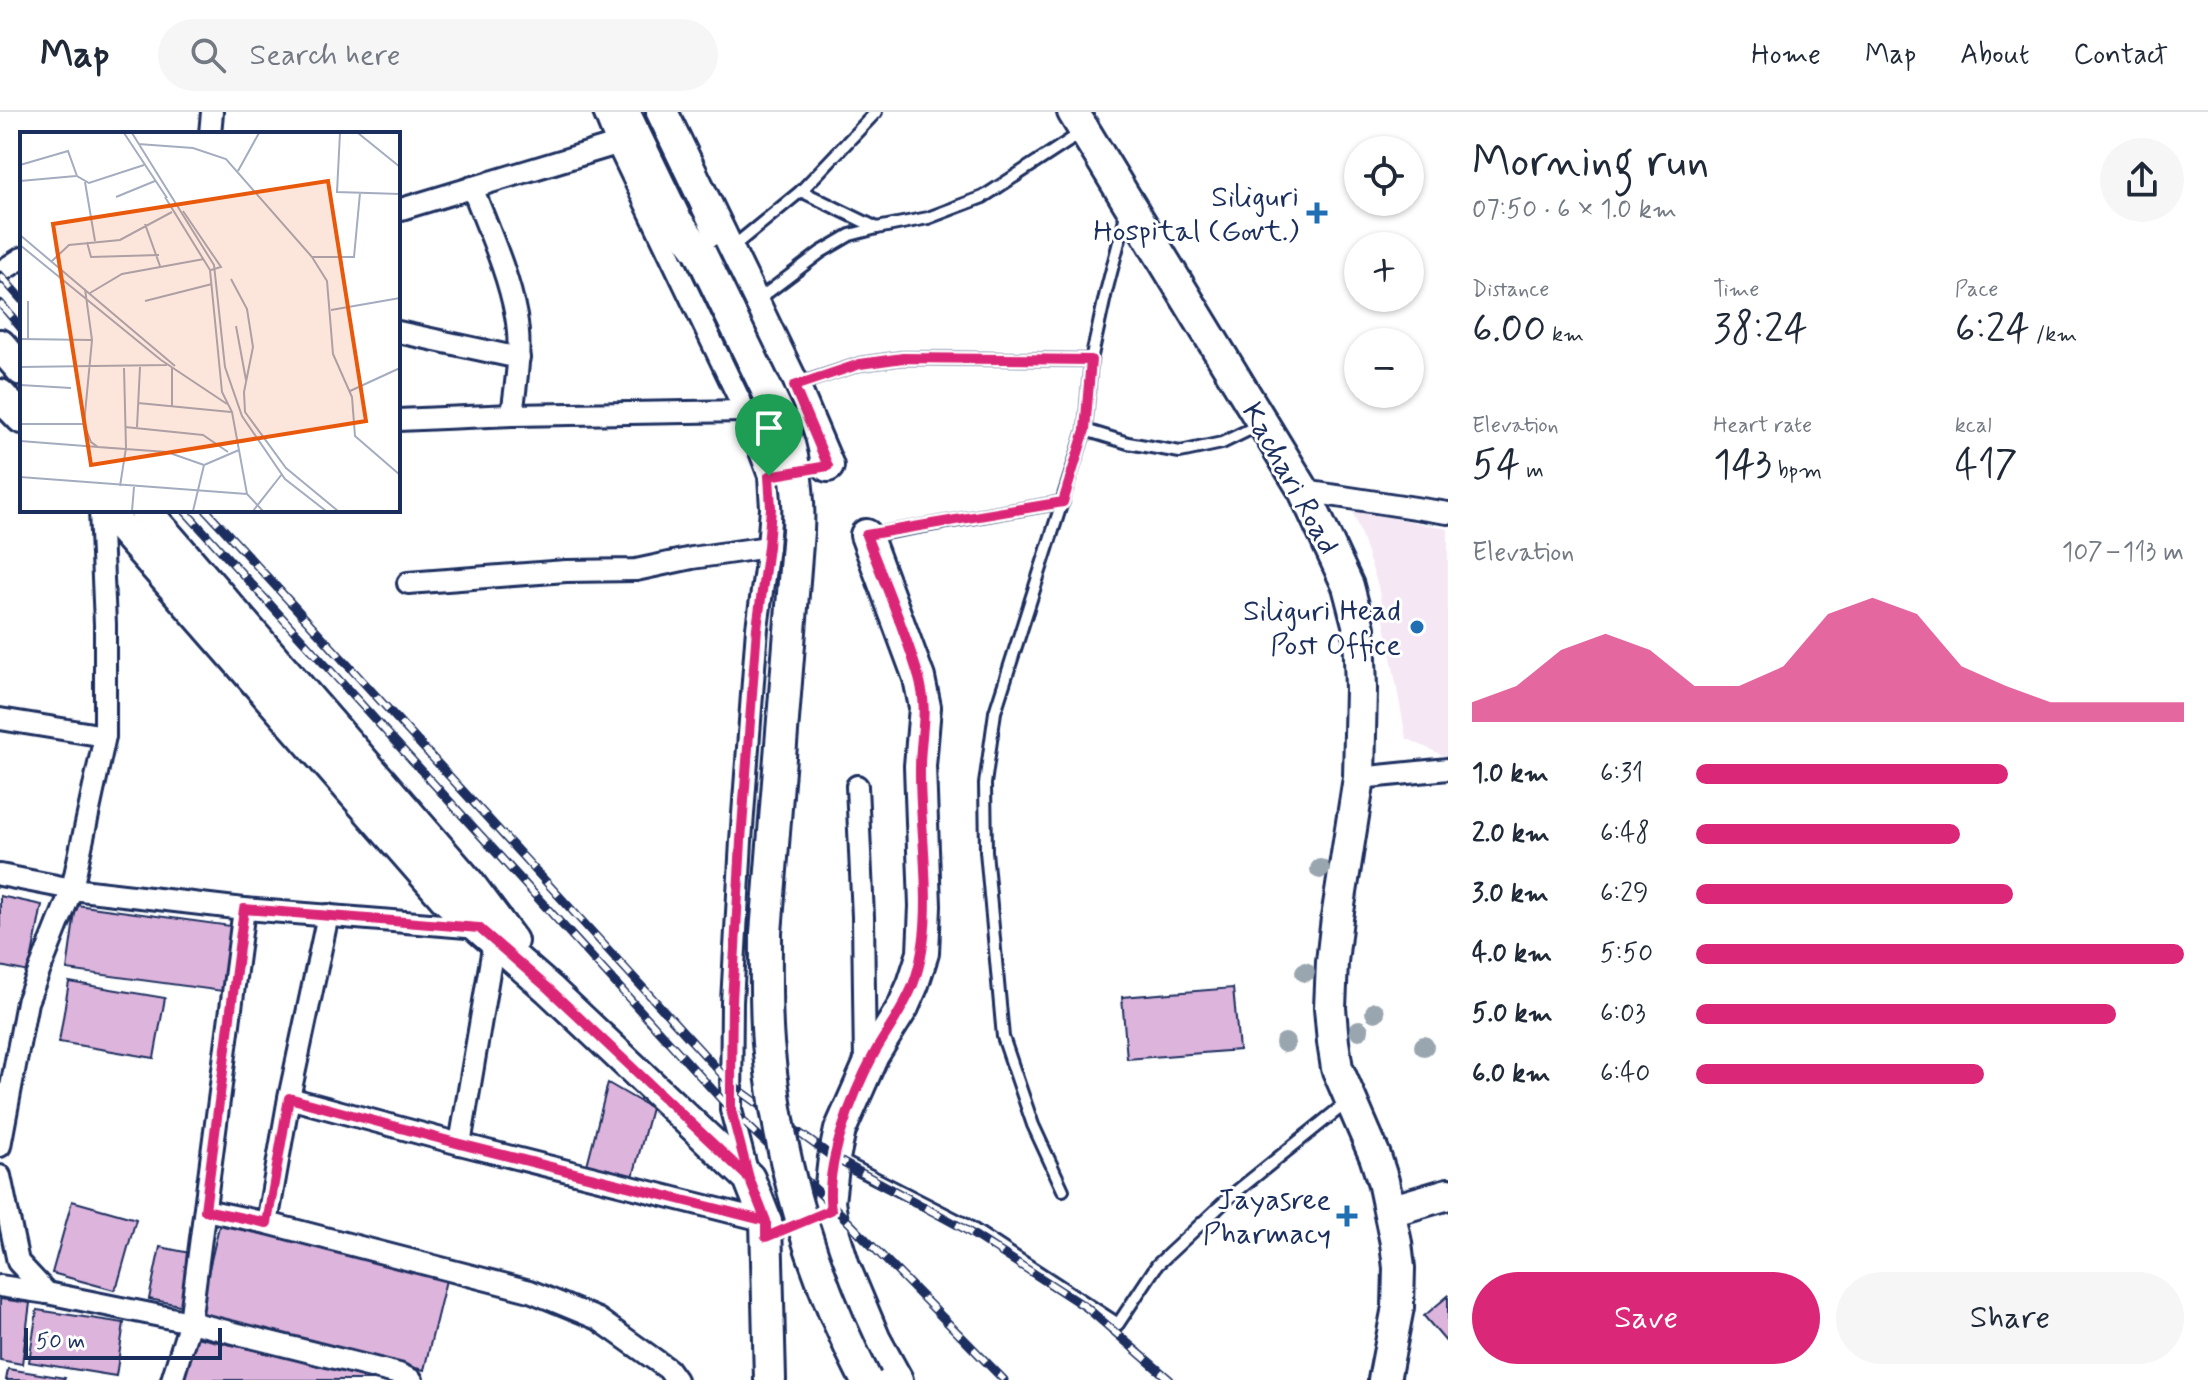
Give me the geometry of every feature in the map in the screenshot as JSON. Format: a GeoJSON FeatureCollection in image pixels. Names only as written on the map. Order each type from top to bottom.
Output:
{"type":"FeatureCollection","features":[{"type":"Feature","properties":{"kind":"street"},"geometry":{"type":"LineString","coordinates":[[210,132],[212,112]]}},
{"type":"Feature","properties":{"kind":"street"},"geometry":{"type":"LineString","coordinates":[[604,112],[745,411],[769,476],[771,508],[757,628],[741,841],[732,1002],[731,1110],[766,1229],[770,1380]]}},
{"type":"Feature","properties":{"kind":"street"},"geometry":{"type":"LineString","coordinates":[[624,112],[676,220],[714,251]]}},
{"type":"Feature","properties":{"kind":"street"},"geometry":{"type":"LineString","coordinates":[[641,112],[690,217],[754,303],[828,466],[769,476]]}},
{"type":"Feature","properties":{"kind":"street"},"geometry":{"type":"LineString","coordinates":[[662,112],[782,421],[797,477],[800,504],[766,933],[768,1041],[783,1149],[796,1202],[830,1303],[866,1380]]}},
{"type":"Feature","properties":{"kind":"street","name":"Kachari Road"},"geometry":{"type":"LineString","coordinates":[[1078,121],[1304,491],[1348,586],[1359,628],[1359,778],[1337,918],[1330,1008],[1337,1068],[1375,1156],[1396,1243],[1399,1288],[1396,1324],[1384,1380]]}},
{"type":"Feature","properties":{"kind":"street"},"geometry":{"type":"LineString","coordinates":[[400,209],[617,144]]}},
{"type":"Feature","properties":{"kind":"street"},"geometry":{"type":"LineString","coordinates":[[472,187],[504,272],[516,318],[519,358],[512,415]]}},
{"type":"Feature","properties":{"kind":"street"},"geometry":{"type":"LineString","coordinates":[[0,272],[20,259]]}},
{"type":"Feature","properties":{"kind":"street"},"geometry":{"type":"LineString","coordinates":[[400,332],[519,358]]}},
{"type":"Feature","properties":{"kind":"street"},"geometry":{"type":"LineString","coordinates":[[0,345],[20,368]]}},
{"type":"Feature","properties":{"kind":"street"},"geometry":{"type":"LineString","coordinates":[[0,395],[20,416]]}},
{"type":"Feature","properties":{"kind":"street"},"geometry":{"type":"LineString","coordinates":[[400,420],[745,411]]}},
{"type":"Feature","properties":{"kind":"street"},"geometry":{"type":"LineString","coordinates":[[1304,491],[1448,513]]}},
{"type":"Feature","properties":{"kind":"street"},"geometry":{"type":"LineString","coordinates":[[0,1146],[27,1002],[72,889],[105,736],[105,624],[100,512]]}},
{"type":"Feature","properties":{"kind":"street"},"geometry":{"type":"LineString","coordinates":[[108,512],[444,897],[549,989],[749,1178]]}},
{"type":"Feature","properties":{"kind":"street"},"geometry":{"type":"LineString","coordinates":[[147,512],[468,882],[549,989]]}},
{"type":"Feature","properties":{"kind":"street"},"geometry":{"type":"LineString","coordinates":[[866,535],[919,678],[925,707],[920,766],[925,906],[923,953],[903,1007],[873,1055],[840,1130],[829,1202],[834,1234],[844,1266],[875,1340],[897,1380]]}},
{"type":"Feature","properties":{"kind":"street"},"geometry":{"type":"LineString","coordinates":[[408,583],[566,571],[636,570],[768,547]]}},
{"type":"Feature","properties":{"kind":"street"},"geometry":{"type":"LineString","coordinates":[[0,719],[105,736]]}},
{"type":"Feature","properties":{"kind":"street"},"geometry":{"type":"LineString","coordinates":[[1359,778],[1448,769]]}},
{"type":"Feature","properties":{"kind":"street"},"geometry":{"type":"LineString","coordinates":[[857,786],[865,1073]]}},
{"type":"Feature","properties":{"kind":"street"},"geometry":{"type":"LineString","coordinates":[[0,875],[72,889],[244,909],[328,915],[486,935]]}},
{"type":"Feature","properties":{"kind":"street"},"geometry":{"type":"LineString","coordinates":[[172,1380],[190,1322],[244,909]]}},
{"type":"Feature","properties":{"kind":"street"},"geometry":{"type":"LineString","coordinates":[[267,1223],[289,1098],[328,915]]}},
{"type":"Feature","properties":{"kind":"street"},"geometry":{"type":"LineString","coordinates":[[460,1144],[486,935]]}},
{"type":"Feature","properties":{"kind":"street"},"geometry":{"type":"LineString","coordinates":[[289,1098],[766,1229],[831,1210]]}},
{"type":"Feature","properties":{"kind":"street"},"geometry":{"type":"LineString","coordinates":[[0,1176],[18,1262],[47,1293]]}},
{"type":"Feature","properties":{"kind":"street"},"geometry":{"type":"LineString","coordinates":[[1390,1211],[1448,1194]]}},
{"type":"Feature","properties":{"kind":"street"},"geometry":{"type":"LineString","coordinates":[[205,1210],[530,1291],[598,1319],[668,1369],[676,1380]]}},
{"type":"Feature","properties":{"kind":"street"},"geometry":{"type":"LineString","coordinates":[[0,1286],[190,1322],[399,1374],[412,1380]]}},
{"type":"Feature","properties":{"kind":"lane"},"geometry":{"type":"LineString","coordinates":[[714,251],[801,191],[876,112]]}},
{"type":"Feature","properties":{"kind":"lane"},"geometry":{"type":"LineString","coordinates":[[754,303],[821,252],[850,235],[928,218],[983,197],[1078,121]]}},
{"type":"Feature","properties":{"kind":"lane"},"geometry":{"type":"LineString","coordinates":[[801,191],[877,228]]}},
{"type":"Feature","properties":{"kind":"lane"},"geometry":{"type":"LineString","coordinates":[[1063,1190],[1033,1125],[1003,1037],[986,851],[985,784],[995,712],[1085,430],[1091,360],[1129,205]]}},
{"type":"Feature","properties":{"kind":"lane"},"geometry":{"type":"LineString","coordinates":[[794,386],[860,364],[903,358],[1091,360]]}},
{"type":"Feature","properties":{"kind":"lane"},"geometry":{"type":"LineString","coordinates":[[1085,430],[1128,443],[1180,452],[1222,443],[1263,424]]}},
{"type":"Feature","properties":{"kind":"lane"},"geometry":{"type":"LineString","coordinates":[[866,535],[1063,502]]}},
{"type":"Feature","properties":{"kind":"lane"},"geometry":{"type":"LineString","coordinates":[[834,1158],[965,1224],[1118,1324],[1157,1265],[1232,1195],[1351,1099]]}},
{"type":"Feature","properties":{"kind":"shaded area","name":"Siliguri Head Post Office"},"geometry":{"type":"Polygon","coordinates":[[[1352,509],[1448,529],[1448,758],[1406,738],[1378,586],[1352,509]]]}},
{"type":"Feature","properties":{"kind":"building"},"geometry":{"type":"Polygon","coordinates":[[[0,896],[42,905],[29,972],[0,966],[0,896]]]}},
{"type":"Feature","properties":{"kind":"building"},"geometry":{"type":"Polygon","coordinates":[[[76,905],[231,926],[222,991],[67,970],[76,905]]]}},
{"type":"Feature","properties":{"kind":"building"},"geometry":{"type":"Polygon","coordinates":[[[69,982],[165,998],[154,1058],[59,1042],[69,982]]]}},
{"type":"Feature","properties":{"kind":"building"},"geometry":{"type":"Polygon","coordinates":[[[1233,988],[1239,1050],[1127,1059],[1122,997],[1233,988]]]}},
{"type":"Feature","properties":{"kind":"building"},"geometry":{"type":"Polygon","coordinates":[[[608,1083],[651,1108],[633,1177],[587,1165],[608,1083]]]}},
{"type":"Feature","properties":{"kind":"building"},"geometry":{"type":"Polygon","coordinates":[[[72,1201],[136,1219],[114,1290],[52,1273],[72,1201]]]}},
{"type":"Feature","properties":{"kind":"building"},"geometry":{"type":"Polygon","coordinates":[[[220,1222],[447,1276],[424,1370],[198,1316],[220,1222]]]}},
{"type":"Feature","properties":{"kind":"building"},"geometry":{"type":"Polygon","coordinates":[[[160,1247],[195,1254],[185,1306],[149,1299],[160,1247]]]}},
{"type":"Feature","properties":{"kind":"building"},"geometry":{"type":"Polygon","coordinates":[[[1448,1296],[1448,1344],[1424,1316],[1448,1296]]]}},
{"type":"Feature","properties":{"kind":"building"},"geometry":{"type":"Polygon","coordinates":[[[0,1299],[30,1303],[22,1364],[0,1360],[0,1299]]]}},
{"type":"Feature","properties":{"kind":"building"},"geometry":{"type":"Polygon","coordinates":[[[37,1310],[124,1323],[116,1376],[29,1362],[37,1310]]]}},
{"type":"Feature","properties":{"kind":"building"},"geometry":{"type":"Polygon","coordinates":[[[191,1336],[389,1380],[181,1380],[191,1336]]]}},
{"type":"Feature","properties":{"kind":"building"},"geometry":{"type":"Polygon","coordinates":[[[8,1369],[65,1378],[6,1380],[8,1369]]]}},
{"type":"Feature","properties":{"kind":"railway"},"geometry":{"type":"LineString","coordinates":[[0,275],[20,298]]}},
{"type":"Feature","properties":{"kind":"railway"},"geometry":{"type":"LineString","coordinates":[[0,303],[20,327]]}},
{"type":"Feature","properties":{"kind":"railway"},"geometry":{"type":"LineString","coordinates":[[186,512],[731,1110],[829,1202],[1004,1380]]}},
{"type":"Feature","properties":{"kind":"railway"},"geometry":{"type":"LineString","coordinates":[[208,512],[731,1084],[834,1158],[963,1228],[1086,1307],[1170,1380]]}},
{"type":"Feature","properties":{"kind":"place","name":"Siliguri Hospital (Govt.)"},"geometry":{"type":"Point","coordinates":[1317,213]}},
{"type":"Feature","properties":{"kind":"place","name":"Siliguri Head Post Office"},"geometry":{"type":"Point","coordinates":[1417,627]}},
{"type":"Feature","properties":{"kind":"place","name":"Jayasree Pharmacy"},"geometry":{"type":"Point","coordinates":[1347,1216]}},
{"type":"Feature","properties":{"kind":"route"},"geometry":{"type":"LineString","coordinates":[[769,476],[771,508],[757,628],[741,841],[731,1084],[731,1110],[749,1178],[766,1221],[289,1098],[267,1223],[205,1210],[244,909],[479,928],[549,989],[749,1178],[766,1221],[766,1237],[831,1210],[829,1202],[840,1130],[873,1055],[903,1007],[923,953],[925,906],[920,766],[925,707],[919,678],[866,535],[1063,502],[1085,430],[1091,360],[903,358],[860,364],[794,386],[828,466],[769,476]]}}]}
